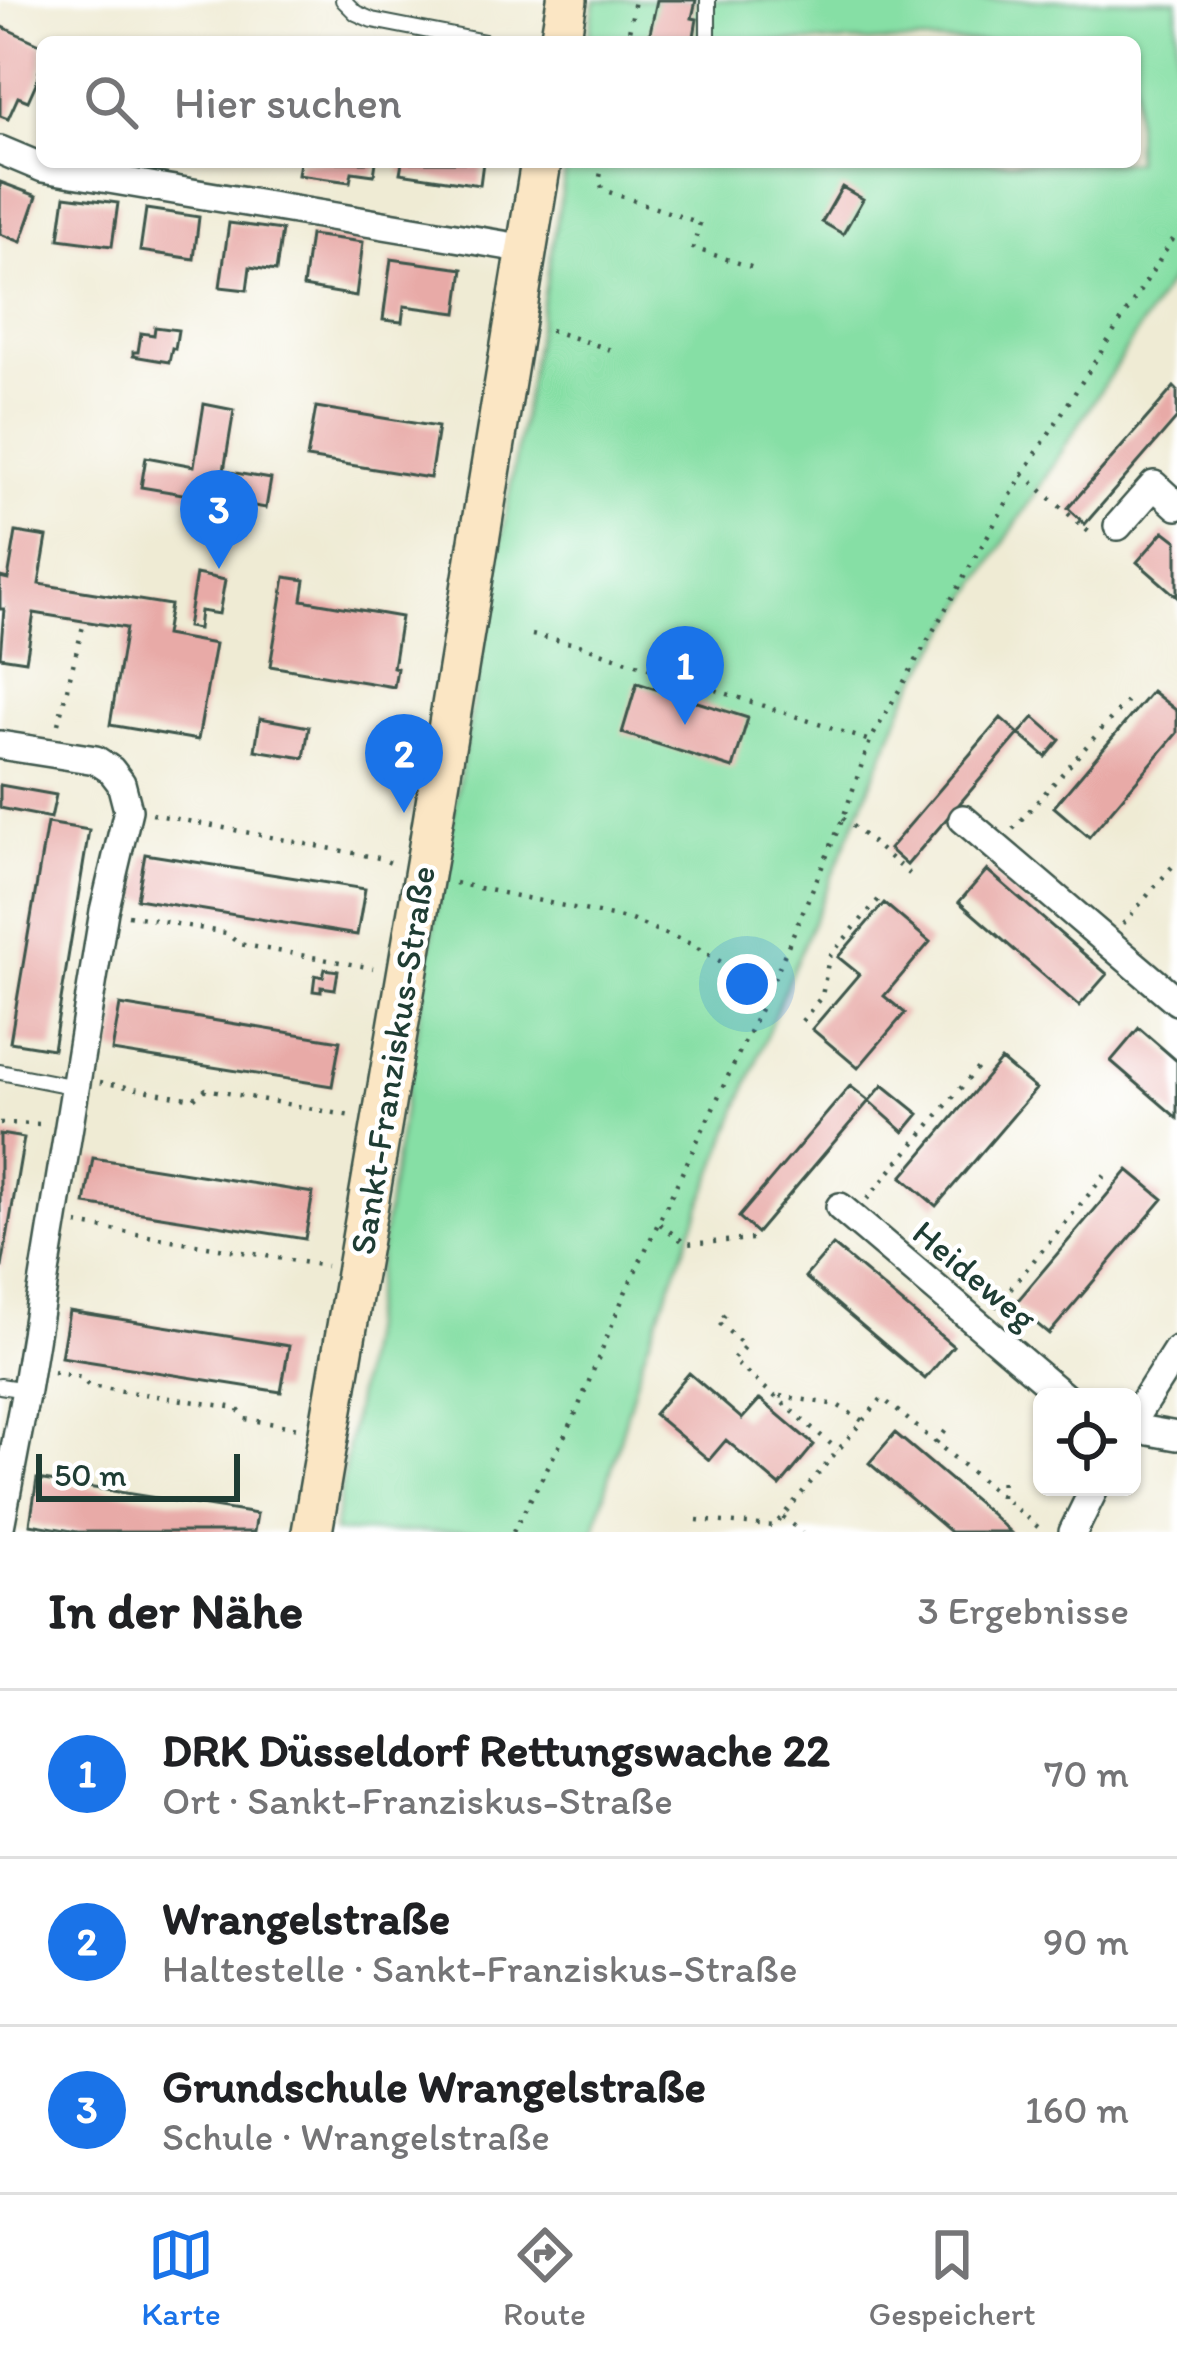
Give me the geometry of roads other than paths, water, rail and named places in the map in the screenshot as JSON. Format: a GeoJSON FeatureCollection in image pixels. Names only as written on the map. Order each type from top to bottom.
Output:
{"type":"FeatureCollection","features":[{"type":"Feature","properties":{"kind":"main road"},"geometry":{"type":"LineString","coordinates":[[561,36],[567,0]]}},
{"type":"Feature","properties":{"kind":"main road","name":"Sankt-Franziskus-Straße"},"geometry":{"type":"LineString","coordinates":[[312,1532],[409,975],[540,168]]}},
{"type":"Feature","properties":{"kind":"street"},"geometry":{"type":"LineString","coordinates":[[0,150],[36,165]]}},
{"type":"Feature","properties":{"kind":"street"},"geometry":{"type":"LineString","coordinates":[[43,168],[527,249]]}},
{"type":"Feature","properties":{"kind":"street"},"geometry":{"type":"LineString","coordinates":[[1118,526],[1154,485],[1177,506]]}},
{"type":"Feature","properties":{"kind":"street"},"geometry":{"type":"LineString","coordinates":[[0,745],[96,760],[121,783],[128,810],[104,911],[54,1220],[19,1381],[0,1527]]}},
{"type":"Feature","properties":{"kind":"street"},"geometry":{"type":"LineString","coordinates":[[963,818],[1177,1001]]}},
{"type":"Feature","properties":{"kind":"street","name":"Heideweg"},"geometry":{"type":"LineString","coordinates":[[846,1212],[980,1325],[1007,1359],[1050,1388]]}},
{"type":"Feature","properties":{"kind":"street"},"geometry":{"type":"LineString","coordinates":[[1141,1410],[1177,1350]]}},
{"type":"Feature","properties":{"kind":"street"},"geometry":{"type":"LineString","coordinates":[[1141,1427],[1177,1436]]}},
{"type":"Feature","properties":{"kind":"street"},"geometry":{"type":"LineString","coordinates":[[1073,1532],[1091,1496]]}},
{"type":"Feature","properties":{"kind":"lane"},"geometry":{"type":"LineString","coordinates":[[343,0],[372,20],[454,36]]}},
{"type":"Feature","properties":{"kind":"lane"},"geometry":{"type":"LineString","coordinates":[[707,0],[708,36]]}},
{"type":"Feature","properties":{"kind":"lane"},"geometry":{"type":"LineString","coordinates":[[0,1072],[76,1083]]}},
{"type":"Feature","properties":{"kind":"place","name":"Grundschule Wrangelstraße"},"geometry":{"type":"Point","coordinates":[219,569]}},
{"type":"Feature","properties":{"kind":"place","name":"DRK Düsseldorf Rettungswache 22"},"geometry":{"type":"Point","coordinates":[685,725]}},
{"type":"Feature","properties":{"kind":"place","name":"Wrangelstraße"},"geometry":{"type":"Point","coordinates":[404,813]}}]}
